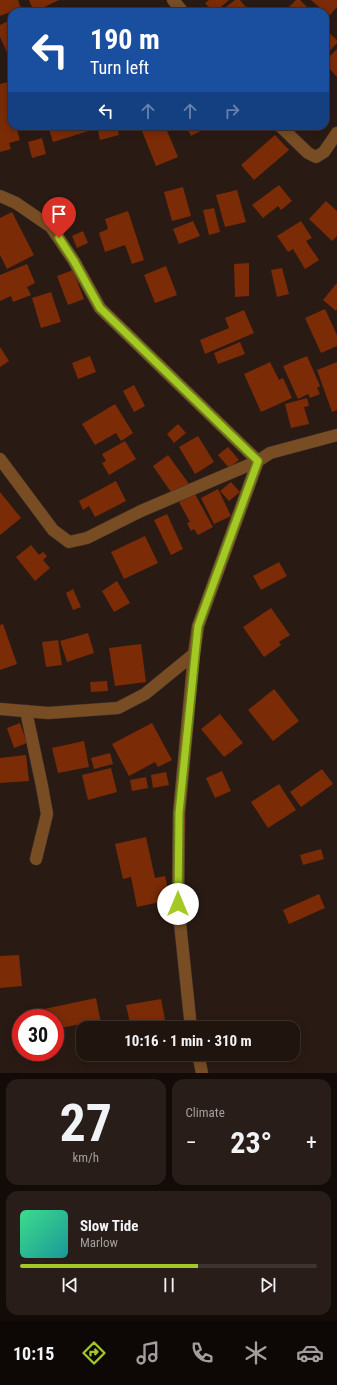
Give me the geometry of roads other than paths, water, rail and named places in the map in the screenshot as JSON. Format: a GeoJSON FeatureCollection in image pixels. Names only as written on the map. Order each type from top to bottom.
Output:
{"type":"FeatureCollection","features":[{"type":"Feature","properties":{"kind":"street"},"geometry":{"type":"LineString","coordinates":[[173,0],[180,8]]}},
{"type":"Feature","properties":{"kind":"street"},"geometry":{"type":"LineString","coordinates":[[284,130],[308,153],[316,157],[324,152],[337,133]]}},
{"type":"Feature","properties":{"kind":"street"},"geometry":{"type":"LineString","coordinates":[[0,196],[16,203],[51,227],[74,261],[100,308],[258,461]]}},
{"type":"Feature","properties":{"kind":"street"},"geometry":{"type":"LineString","coordinates":[[0,459],[53,530],[69,542],[87,538],[140,511],[258,461],[270,452],[337,435]]}},
{"type":"Feature","properties":{"kind":"street"},"geometry":{"type":"LineString","coordinates":[[190,1021],[178,904],[179,821],[194,654],[198,626],[258,461]]}},
{"type":"Feature","properties":{"kind":"street"},"geometry":{"type":"LineString","coordinates":[[0,709],[48,713],[118,708],[145,694],[194,654]]}},
{"type":"Feature","properties":{"kind":"street"},"geometry":{"type":"LineString","coordinates":[[26,711],[47,814],[36,859]]}},
{"type":"Feature","properties":{"kind":"street"},"geometry":{"type":"LineString","coordinates":[[199,1061],[202,1073]]}}]}
